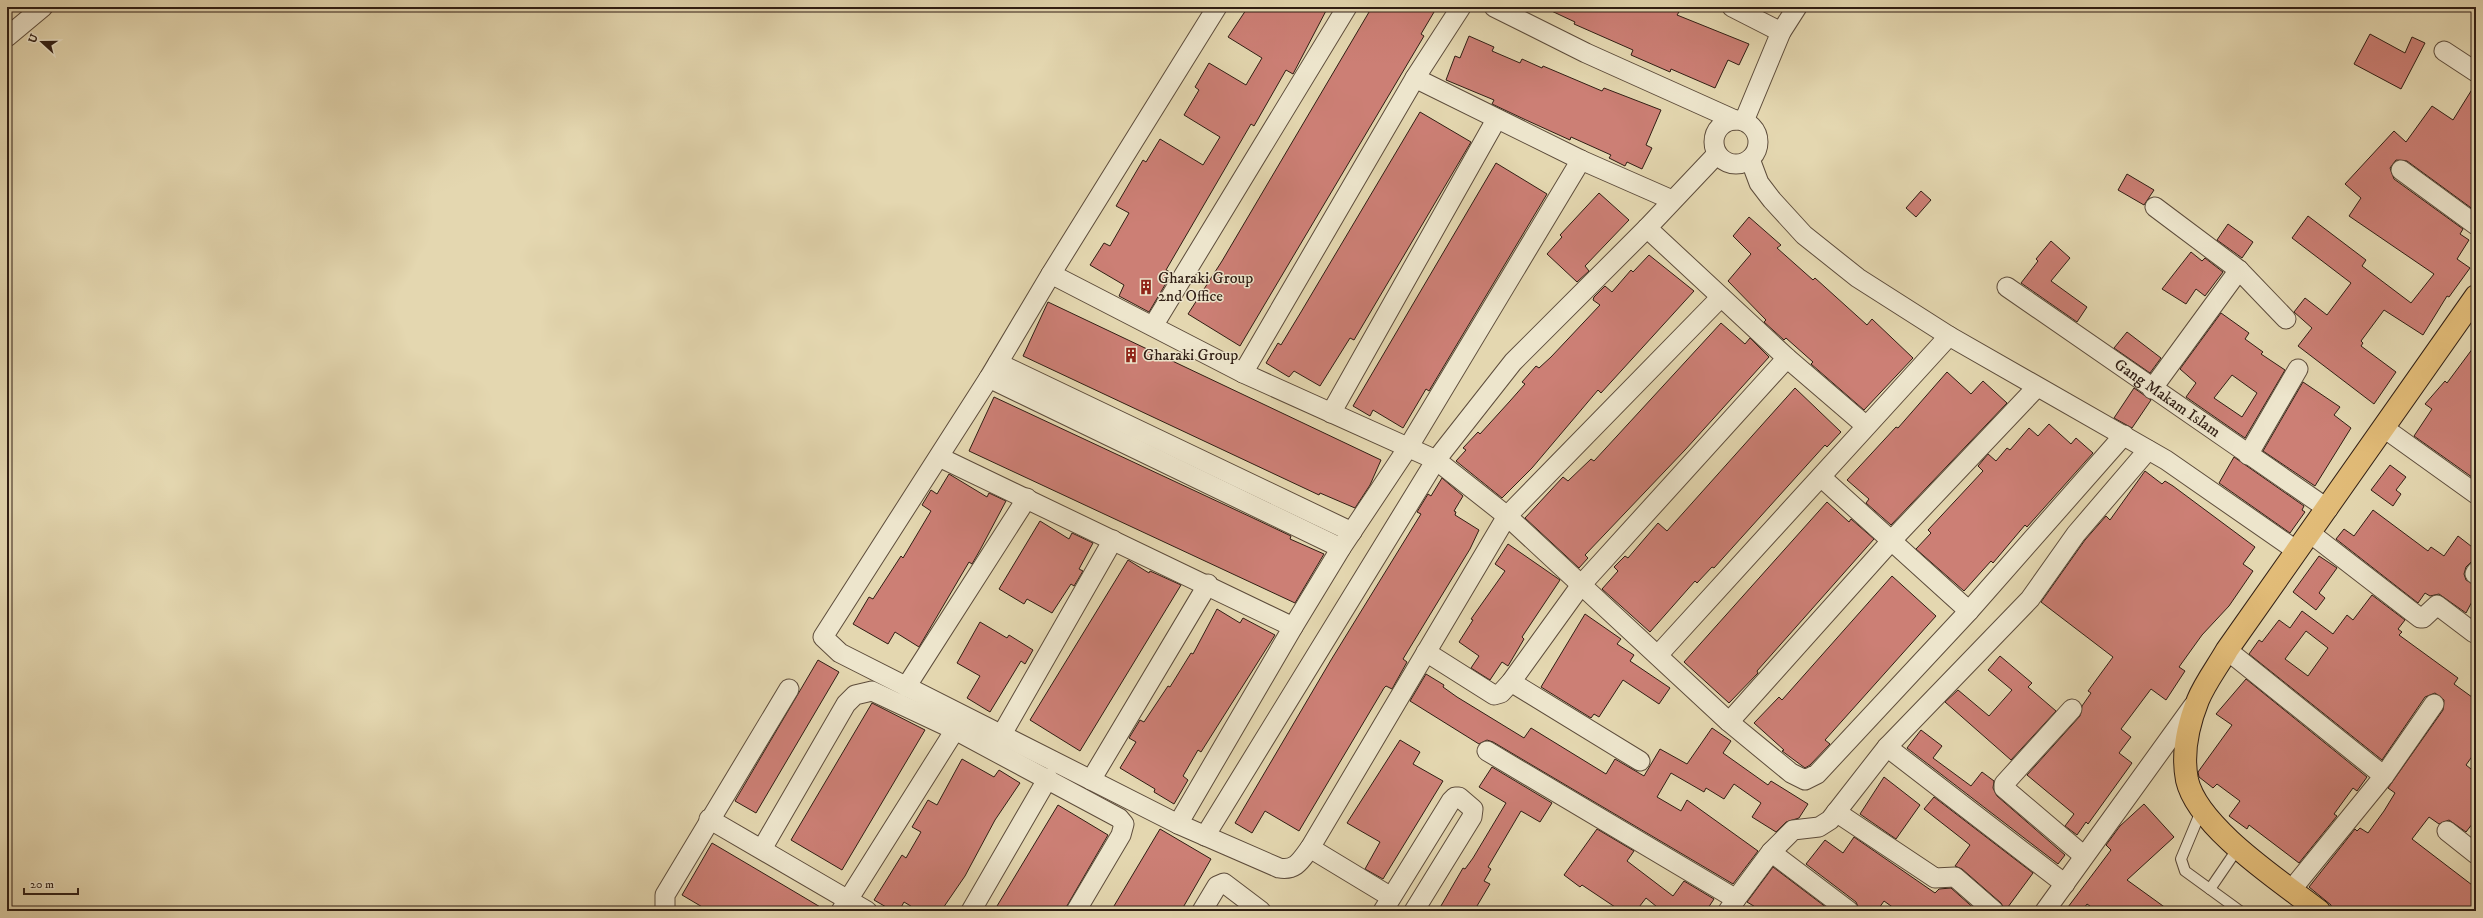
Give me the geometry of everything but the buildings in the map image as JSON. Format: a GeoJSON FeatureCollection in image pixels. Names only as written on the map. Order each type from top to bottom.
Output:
{"type":"FeatureCollection","features":[{"type":"Feature","properties":{"kind":"main road"},"geometry":{"type":"LineString","coordinates":[[2319,911],[2238,848],[2201,811],[2188,781],[2184,751],[2198,700],[2227,650],[2328,509],[2476,296]]}},
{"type":"Feature","properties":{"kind":"street"},"geometry":{"type":"LineString","coordinates":[[7,37],[43,7]]}},
{"type":"Feature","properties":{"kind":"street"},"geometry":{"type":"LineString","coordinates":[[1217,7],[1050,274],[994,370],[823,637],[840,653],[1178,824],[1279,868],[1288,870],[1297,866],[1310,848],[1507,516],[1721,297]]}},
{"type":"Feature","properties":{"kind":"street"},"geometry":{"type":"LineString","coordinates":[[1153,326],[1347,7]]}},
{"type":"Feature","properties":{"kind":"street"},"geometry":{"type":"LineString","coordinates":[[1243,373],[1415,78],[1461,7]]}},
{"type":"Feature","properties":{"kind":"street"},"geometry":{"type":"LineString","coordinates":[[1494,7],[1586,53],[1739,121],[1752,127],[1757,141],[1757,148],[1750,159],[1742,163],[1732,164],[1723,160],[1717,154],[1714,145],[1714,136],[1719,128],[1726,122],[1739,121]]}},
{"type":"Feature","properties":{"kind":"street"},"geometry":{"type":"LineString","coordinates":[[1732,7],[1780,32]]}},
{"type":"Feature","properties":{"kind":"street"},"geometry":{"type":"LineString","coordinates":[[1739,121],[1780,32],[1797,7]]}},
{"type":"Feature","properties":{"kind":"street"},"geometry":{"type":"LineString","coordinates":[[2444,51],[2476,72]]}},
{"type":"Feature","properties":{"kind":"street"},"geometry":{"type":"LineString","coordinates":[[1415,78],[1496,120],[1581,160],[1672,200]]}},
{"type":"Feature","properties":{"kind":"street"},"geometry":{"type":"LineString","coordinates":[[1331,413],[1496,120]]}},
{"type":"Feature","properties":{"kind":"street"},"geometry":{"type":"LineString","coordinates":[[1205,836],[1436,460],[1513,362],[1647,228],[1717,154]]}},
{"type":"Feature","properties":{"kind":"street"},"geometry":{"type":"LineString","coordinates":[[1750,159],[1760,183],[1804,236],[1858,278],[1949,336],[2037,388],[2124,435],[2297,551]]}},
{"type":"Feature","properties":{"kind":"street"},"geometry":{"type":"LineString","coordinates":[[1178,824],[1293,627],[1341,548],[1409,446],[1581,160]]}},
{"type":"Feature","properties":{"kind":"street"},"geometry":{"type":"LineString","coordinates":[[2401,170],[2476,224]]}},
{"type":"Feature","properties":{"kind":"street"},"geometry":{"type":"LineString","coordinates":[[2155,207],[2239,270],[2286,319]]}},
{"type":"Feature","properties":{"kind":"street"},"geometry":{"type":"LineString","coordinates":[[1647,228],[1787,358],[1865,425]]}},
{"type":"Feature","properties":{"kind":"street"},"geometry":{"type":"LineString","coordinates":[[2152,389],[2239,270]]}},
{"type":"Feature","properties":{"kind":"street"},"geometry":{"type":"LineString","coordinates":[[1050,274],[1243,373],[1409,446],[1436,460],[1507,516],[1729,722],[1791,773],[1806,780],[1817,774],[1969,611],[2124,435]]}},
{"type":"Feature","properties":{"kind":"street","name":"Gang Makam Islam"},"geometry":{"type":"LineString","coordinates":[[2007,287],[2152,389],[2328,509]]}},
{"type":"Feature","properties":{"kind":"street"},"geometry":{"type":"LineString","coordinates":[[1658,655],[1821,477],[1865,425],[1949,336]]}},
{"type":"Feature","properties":{"kind":"street"},"geometry":{"type":"LineString","coordinates":[[1426,652],[1494,695],[1501,693],[1511,682],[1581,585],[1787,358]]}},
{"type":"Feature","properties":{"kind":"street"},"geometry":{"type":"LineString","coordinates":[[2248,455],[2298,369]]}},
{"type":"Feature","properties":{"kind":"street"},"geometry":{"type":"LineString","coordinates":[[994,370],[1173,456],[1352,532]]}},
{"type":"Feature","properties":{"kind":"street"},"geometry":{"type":"LineString","coordinates":[[1729,722],[1892,540],[2037,388]]}},
{"type":"Feature","properties":{"kind":"street"},"geometry":{"type":"LineString","coordinates":[[2384,428],[2476,494]]}},
{"type":"Feature","properties":{"kind":"street"},"geometry":{"type":"LineString","coordinates":[[1487,751],[1732,905],[1771,852],[1793,830],[1819,827],[1830,820],[1887,747],[2030,599],[2076,534],[2148,450]]}},
{"type":"Feature","properties":{"kind":"street"},"geometry":{"type":"LineString","coordinates":[[1173,456],[1341,548]]}},
{"type":"Feature","properties":{"kind":"street"},"geometry":{"type":"LineString","coordinates":[[939,457],[1208,584],[1293,627]]}},
{"type":"Feature","properties":{"kind":"street"},"geometry":{"type":"LineString","coordinates":[[1821,477],[1969,611]]}},
{"type":"Feature","properties":{"kind":"street"},"geometry":{"type":"LineString","coordinates":[[906,687],[1027,498]]}},
{"type":"Feature","properties":{"kind":"street"},"geometry":{"type":"LineString","coordinates":[[2310,533],[2420,618],[2422,618],[2437,605],[2474,633]]}},
{"type":"Feature","properties":{"kind":"street"},"geometry":{"type":"LineString","coordinates":[[1002,734],[1113,540]]}},
{"type":"Feature","properties":{"kind":"street"},"geometry":{"type":"LineString","coordinates":[[1091,780],[1208,584]]}},
{"type":"Feature","properties":{"kind":"street"},"geometry":{"type":"LineString","coordinates":[[2227,650],[2384,776]]}},
{"type":"Feature","properties":{"kind":"street"},"geometry":{"type":"LineString","coordinates":[[1511,682],[1640,761]]}},
{"type":"Feature","properties":{"kind":"street"},"geometry":{"type":"LineString","coordinates":[[665,911],[665,895],[709,819],[789,689]]}},
{"type":"Feature","properties":{"kind":"street"},"geometry":{"type":"LineString","coordinates":[[762,849],[846,704],[855,695],[872,691],[955,730],[1048,778],[1110,811],[1124,824],[1121,835],[1076,911]]}},
{"type":"Feature","properties":{"kind":"street"},"geometry":{"type":"LineString","coordinates":[[2045,911],[2198,700]]}},
{"type":"Feature","properties":{"kind":"street"},"geometry":{"type":"LineString","coordinates":[[2292,889],[2384,776],[2434,704]]}},
{"type":"Feature","properties":{"kind":"street"},"geometry":{"type":"LineString","coordinates":[[2072,709],[2004,784],[2004,788],[2084,856]]}},
{"type":"Feature","properties":{"kind":"street"},"geometry":{"type":"LineString","coordinates":[[845,906],[955,730]]}},
{"type":"Feature","properties":{"kind":"street"},"geometry":{"type":"LineString","coordinates":[[1887,747],[2065,884]]}},
{"type":"Feature","properties":{"kind":"street"},"geometry":{"type":"LineString","coordinates":[[971,911],[1048,778]]}},
{"type":"Feature","properties":{"kind":"street"},"geometry":{"type":"LineString","coordinates":[[1310,848],[1387,904],[1451,801],[1455,797],[1459,797],[1473,809],[1472,817],[1414,911]]}},
{"type":"Feature","properties":{"kind":"street"},"geometry":{"type":"LineString","coordinates":[[1836,812],[1935,878],[1955,877],[1962,881],[1994,911]]}},
{"type":"Feature","properties":{"kind":"street"},"geometry":{"type":"LineString","coordinates":[[709,819],[762,849],[845,906],[867,911]]}},
{"type":"Feature","properties":{"kind":"street"},"geometry":{"type":"LineString","coordinates":[[2447,831],[2476,854]]}},
{"type":"Feature","properties":{"kind":"street"},"geometry":{"type":"LineString","coordinates":[[1771,852],[1849,911]]}},
{"type":"Feature","properties":{"kind":"street"},"geometry":{"type":"LineString","coordinates":[[1202,911],[1217,886],[1224,883],[1261,911]]}},
{"type":"Feature","properties":{"kind":"lane"},"geometry":{"type":"LineString","coordinates":[[2201,811],[2181,859],[2185,871],[2240,911]]}},
{"type":"Feature","properties":{"kind":"lane"},"geometry":{"type":"LineString","coordinates":[[2210,889],[2238,848]]}},
{"type":"Feature","properties":{"kind":"place","name":"Gharaki Group 2nd Office"},"geometry":{"type":"Point","coordinates":[1146,287]}},
{"type":"Feature","properties":{"kind":"place","name":"Gharaki Group"},"geometry":{"type":"Point","coordinates":[1131,355]}}]}
